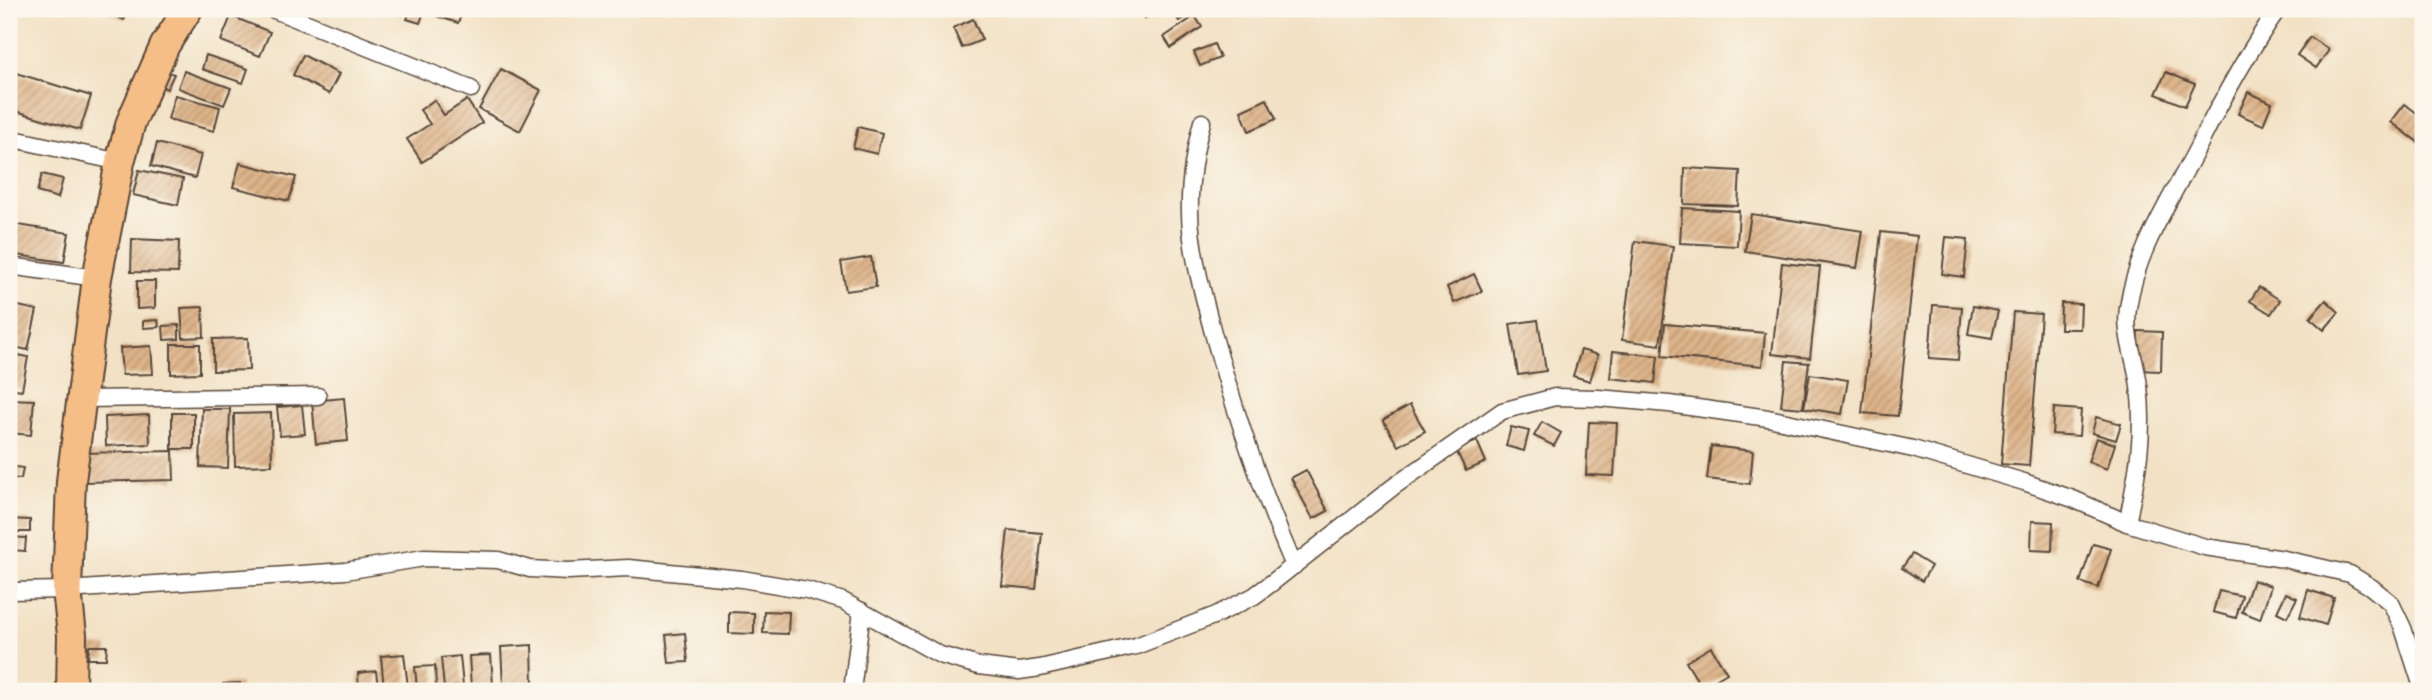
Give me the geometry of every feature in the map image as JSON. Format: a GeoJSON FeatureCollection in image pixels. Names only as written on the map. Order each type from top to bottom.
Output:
{"type":"FeatureCollection","features":[{"type":"Feature","properties":{"kind":"highway"},"geometry":{"type":"LineString","coordinates":[[71,691],[72,635],[67,590],[71,481],[97,278],[131,121],[165,45],[188,9]]}},
{"type":"Feature","properties":{"kind":"street"},"geometry":{"type":"LineString","coordinates":[[272,9],[471,89]]}},
{"type":"Feature","properties":{"kind":"street"},"geometry":{"type":"LineString","coordinates":[[2127,523],[2140,463],[2142,431],[2139,384],[2129,339],[2127,309],[2141,260],[2166,205],[2238,68],[2278,9]]}},
{"type":"Feature","properties":{"kind":"street"},"geometry":{"type":"LineString","coordinates":[[1202,122],[1192,160],[1190,215],[1202,291],[1250,454],[1294,566]]}},
{"type":"Feature","properties":{"kind":"street"},"geometry":{"type":"LineString","coordinates":[[9,138],[120,162]]}},
{"type":"Feature","properties":{"kind":"street"},"geometry":{"type":"LineString","coordinates":[[9,266],[97,278]]}},
{"type":"Feature","properties":{"kind":"street"},"geometry":{"type":"LineString","coordinates":[[83,399],[318,396]]}},
{"type":"Feature","properties":{"kind":"street"},"geometry":{"type":"LineString","coordinates":[[9,592],[345,571],[424,558],[498,559],[530,569],[568,571],[628,568],[742,579],[807,590],[843,601],[940,655],[979,666],[1019,671],[1136,646],[1216,615],[1254,596],[1393,487],[1486,420],[1502,411],[1555,397],[1598,398],[1768,418],[1885,442],[2024,482],[2073,499],[2127,523],[2204,547],[2350,574],[2391,603],[2403,628],[2423,690]]}},
{"type":"Feature","properties":{"kind":"street"},"geometry":{"type":"LineString","coordinates":[[852,691],[862,611]]}},
{"type":"Feature","properties":{"kind":"building"},"geometry":{"type":"Polygon","coordinates":[[[101,9],[130,9],[124,20],[101,9]]]}},
{"type":"Feature","properties":{"kind":"building"},"geometry":{"type":"Polygon","coordinates":[[[384,9],[404,9],[402,15],[384,9]]]}},
{"type":"Feature","properties":{"kind":"building"},"geometry":{"type":"Polygon","coordinates":[[[411,9],[425,9],[420,23],[407,19],[411,9]]]}},
{"type":"Feature","properties":{"kind":"building"},"geometry":{"type":"Polygon","coordinates":[[[439,9],[463,10],[458,23],[436,16],[439,9]]]}},
{"type":"Feature","properties":{"kind":"building"},"geometry":{"type":"Polygon","coordinates":[[[1138,9],[1157,9],[1145,18],[1138,9]]]}},
{"type":"Feature","properties":{"kind":"building"},"geometry":{"type":"Polygon","coordinates":[[[1171,9],[1197,9],[1179,21],[1171,9]]]}},
{"type":"Feature","properties":{"kind":"building"},"geometry":{"type":"Polygon","coordinates":[[[231,16],[270,32],[260,56],[221,41],[231,16]]]}},
{"type":"Feature","properties":{"kind":"building"},"geometry":{"type":"Polygon","coordinates":[[[1195,16],[1202,27],[1171,48],[1164,37],[1195,16]]]}},
{"type":"Feature","properties":{"kind":"building"},"geometry":{"type":"Polygon","coordinates":[[[973,19],[982,40],[962,48],[953,28],[973,19]]]}},
{"type":"Feature","properties":{"kind":"building"},"geometry":{"type":"Polygon","coordinates":[[[2310,37],[2329,50],[2316,68],[2297,55],[2310,37]]]}},
{"type":"Feature","properties":{"kind":"building"},"geometry":{"type":"Polygon","coordinates":[[[1214,44],[1220,58],[1200,66],[1194,52],[1214,44]]]}},
{"type":"Feature","properties":{"kind":"building"},"geometry":{"type":"Polygon","coordinates":[[[206,55],[248,69],[243,83],[202,69],[206,55]]]}},
{"type":"Feature","properties":{"kind":"building"},"geometry":{"type":"Polygon","coordinates":[[[303,55],[339,74],[329,94],[293,75],[303,55]]]}},
{"type":"Feature","properties":{"kind":"building"},"geometry":{"type":"Polygon","coordinates":[[[160,69],[174,74],[167,89],[154,83],[160,69]]]}},
{"type":"Feature","properties":{"kind":"building"},"geometry":{"type":"Polygon","coordinates":[[[501,69],[541,90],[520,131],[479,109],[501,69]]]}},
{"type":"Feature","properties":{"kind":"building"},"geometry":{"type":"Polygon","coordinates":[[[184,71],[231,88],[224,105],[178,88],[184,71]]]}},
{"type":"Feature","properties":{"kind":"building"},"geometry":{"type":"Polygon","coordinates":[[[2166,72],[2195,84],[2185,106],[2156,94],[2166,72]]]}},
{"type":"Feature","properties":{"kind":"building"},"geometry":{"type":"Polygon","coordinates":[[[16,73],[91,96],[80,130],[9,109],[16,73]]]}},
{"type":"Feature","properties":{"kind":"building"},"geometry":{"type":"Polygon","coordinates":[[[2248,92],[2272,103],[2263,125],[2238,114],[2248,92]]]}},
{"type":"Feature","properties":{"kind":"building"},"geometry":{"type":"Polygon","coordinates":[[[175,95],[220,107],[214,131],[168,119],[175,95]]]}},
{"type":"Feature","properties":{"kind":"building"},"geometry":{"type":"Polygon","coordinates":[[[1267,99],[1276,119],[1249,131],[1241,111],[1267,99]]]}},
{"type":"Feature","properties":{"kind":"building"},"geometry":{"type":"Polygon","coordinates":[[[434,100],[444,115],[467,100],[482,123],[422,162],[407,139],[430,124],[420,110],[434,100]]]}},
{"type":"Feature","properties":{"kind":"building"},"geometry":{"type":"Polygon","coordinates":[[[2405,104],[2423,118],[2423,135],[2418,142],[2391,122],[2405,104]]]}},
{"type":"Feature","properties":{"kind":"building"},"geometry":{"type":"Polygon","coordinates":[[[858,127],[882,133],[877,154],[853,148],[858,127]]]}},
{"type":"Feature","properties":{"kind":"building"},"geometry":{"type":"Polygon","coordinates":[[[157,143],[201,155],[195,178],[151,166],[157,143]]]}},
{"type":"Feature","properties":{"kind":"building"},"geometry":{"type":"Polygon","coordinates":[[[240,163],[296,177],[289,201],[233,187],[240,163]]]}},
{"type":"Feature","properties":{"kind":"building"},"geometry":{"type":"Polygon","coordinates":[[[1685,168],[1740,171],[1738,206],[1684,204],[1685,168]]]}},
{"type":"Feature","properties":{"kind":"building"},"geometry":{"type":"Polygon","coordinates":[[[139,170],[183,179],[178,205],[133,195],[139,170]]]}},
{"type":"Feature","properties":{"kind":"building"},"geometry":{"type":"Polygon","coordinates":[[[42,174],[63,179],[58,198],[37,192],[42,174]]]}},
{"type":"Feature","properties":{"kind":"building"},"geometry":{"type":"Polygon","coordinates":[[[1682,208],[1739,211],[1737,246],[1680,243],[1682,208]]]}},
{"type":"Feature","properties":{"kind":"building"},"geometry":{"type":"Polygon","coordinates":[[[1751,214],[1863,231],[1857,268],[1745,251],[1751,214]]]}},
{"type":"Feature","properties":{"kind":"building"},"geometry":{"type":"Polygon","coordinates":[[[12,224],[69,233],[64,262],[9,254],[12,224]]]}},
{"type":"Feature","properties":{"kind":"building"},"geometry":{"type":"Polygon","coordinates":[[[1881,232],[1917,236],[1898,416],[1862,413],[1881,232]]]}},
{"type":"Feature","properties":{"kind":"building"},"geometry":{"type":"Polygon","coordinates":[[[1946,237],[1968,239],[1964,277],[1942,274],[1946,237]]]}},
{"type":"Feature","properties":{"kind":"building"},"geometry":{"type":"Polygon","coordinates":[[[132,239],[179,241],[178,273],[131,272],[132,239]]]}},
{"type":"Feature","properties":{"kind":"building"},"geometry":{"type":"Polygon","coordinates":[[[1635,241],[1673,246],[1660,345],[1622,340],[1635,241]]]}},
{"type":"Feature","properties":{"kind":"building"},"geometry":{"type":"Polygon","coordinates":[[[871,257],[876,287],[846,291],[841,262],[871,257]]]}},
{"type":"Feature","properties":{"kind":"building"},"geometry":{"type":"Polygon","coordinates":[[[1782,263],[1820,267],[1810,358],[1772,354],[1782,263]]]}},
{"type":"Feature","properties":{"kind":"building"},"geometry":{"type":"Polygon","coordinates":[[[1474,274],[1482,291],[1454,303],[1447,287],[1474,274]]]}},
{"type":"Feature","properties":{"kind":"building"},"geometry":{"type":"Polygon","coordinates":[[[137,281],[155,281],[155,308],[137,309],[137,281]]]}},
{"type":"Feature","properties":{"kind":"building"},"geometry":{"type":"Polygon","coordinates":[[[2259,287],[2280,300],[2271,314],[2250,301],[2259,287]]]}},
{"type":"Feature","properties":{"kind":"building"},"geometry":{"type":"Polygon","coordinates":[[[2326,300],[2339,312],[2324,330],[2310,318],[2326,300]]]}},
{"type":"Feature","properties":{"kind":"building"},"geometry":{"type":"Polygon","coordinates":[[[2061,303],[2081,304],[2080,329],[2060,329],[2061,303]]]}},
{"type":"Feature","properties":{"kind":"building"},"geometry":{"type":"Polygon","coordinates":[[[9,304],[37,310],[28,350],[9,346],[9,304]]]}},
{"type":"Feature","properties":{"kind":"building"},"geometry":{"type":"Polygon","coordinates":[[[1933,305],[1962,307],[1958,360],[1929,358],[1933,305]]]}},
{"type":"Feature","properties":{"kind":"building"},"geometry":{"type":"Polygon","coordinates":[[[1973,306],[1998,311],[1992,338],[1968,334],[1973,306]]]}},
{"type":"Feature","properties":{"kind":"building"},"geometry":{"type":"Polygon","coordinates":[[[203,307],[204,337],[183,338],[181,308],[203,307]]]}},
{"type":"Feature","properties":{"kind":"building"},"geometry":{"type":"Polygon","coordinates":[[[2013,312],[2041,314],[2029,466],[2001,464],[2013,312]]]}},
{"type":"Feature","properties":{"kind":"building"},"geometry":{"type":"Polygon","coordinates":[[[158,320],[159,327],[143,328],[143,321],[158,320]]]}},
{"type":"Feature","properties":{"kind":"building"},"geometry":{"type":"Polygon","coordinates":[[[1538,320],[1546,371],[1518,375],[1510,324],[1538,320]]]}},
{"type":"Feature","properties":{"kind":"building"},"geometry":{"type":"Polygon","coordinates":[[[1665,324],[1765,333],[1762,366],[1662,356],[1665,324]]]}},
{"type":"Feature","properties":{"kind":"building"},"geometry":{"type":"Polygon","coordinates":[[[179,325],[179,339],[164,340],[163,326],[179,325]]]}},
{"type":"Feature","properties":{"kind":"building"},"geometry":{"type":"Polygon","coordinates":[[[2138,331],[2162,332],[2161,371],[2136,370],[2138,331]]]}},
{"type":"Feature","properties":{"kind":"building"},"geometry":{"type":"Polygon","coordinates":[[[248,338],[249,370],[213,371],[213,339],[248,338]]]}},
{"type":"Feature","properties":{"kind":"building"},"geometry":{"type":"Polygon","coordinates":[[[171,344],[200,344],[200,373],[171,374],[171,344]]]}},
{"type":"Feature","properties":{"kind":"building"},"geometry":{"type":"Polygon","coordinates":[[[151,346],[153,374],[122,375],[120,348],[151,346]]]}},
{"type":"Feature","properties":{"kind":"building"},"geometry":{"type":"Polygon","coordinates":[[[1581,350],[1598,355],[1590,381],[1573,376],[1581,350]]]}},
{"type":"Feature","properties":{"kind":"building"},"geometry":{"type":"Polygon","coordinates":[[[1613,351],[1658,356],[1655,383],[1610,378],[1613,351]]]}},
{"type":"Feature","properties":{"kind":"building"},"geometry":{"type":"Polygon","coordinates":[[[9,353],[28,357],[22,390],[9,388],[9,353]]]}},
{"type":"Feature","properties":{"kind":"building"},"geometry":{"type":"Polygon","coordinates":[[[1786,361],[1809,363],[1803,408],[1781,406],[1786,361]]]}},
{"type":"Feature","properties":{"kind":"building"},"geometry":{"type":"Polygon","coordinates":[[[1810,374],[1848,380],[1842,414],[1804,408],[1810,374]]]}},
{"type":"Feature","properties":{"kind":"building"},"geometry":{"type":"Polygon","coordinates":[[[344,398],[348,441],[316,444],[312,401],[344,398]]]}},
{"type":"Feature","properties":{"kind":"building"},"geometry":{"type":"Polygon","coordinates":[[[9,399],[34,400],[31,435],[9,433],[9,399]]]}},
{"type":"Feature","properties":{"kind":"building"},"geometry":{"type":"Polygon","coordinates":[[[302,405],[305,434],[280,436],[277,407],[302,405]]]}},
{"type":"Feature","properties":{"kind":"building"},"geometry":{"type":"Polygon","coordinates":[[[1410,405],[1425,431],[1398,446],[1383,420],[1410,405]]]}},
{"type":"Feature","properties":{"kind":"building"},"geometry":{"type":"Polygon","coordinates":[[[2054,408],[2081,410],[2079,436],[2052,434],[2054,408]]]}},
{"type":"Feature","properties":{"kind":"building"},"geometry":{"type":"Polygon","coordinates":[[[202,409],[230,409],[228,468],[200,467],[202,409]]]}},
{"type":"Feature","properties":{"kind":"building"},"geometry":{"type":"Polygon","coordinates":[[[172,413],[194,413],[194,449],[172,449],[172,413]]]}},
{"type":"Feature","properties":{"kind":"building"},"geometry":{"type":"Polygon","coordinates":[[[271,413],[272,465],[235,466],[234,414],[271,413]]]}},
{"type":"Feature","properties":{"kind":"building"},"geometry":{"type":"Polygon","coordinates":[[[149,415],[150,444],[106,446],[105,417],[149,415]]]}},
{"type":"Feature","properties":{"kind":"building"},"geometry":{"type":"Polygon","coordinates":[[[2096,417],[2121,424],[2116,440],[2092,433],[2096,417]]]}},
{"type":"Feature","properties":{"kind":"building"},"geometry":{"type":"Polygon","coordinates":[[[1542,422],[1561,433],[1554,446],[1534,436],[1542,422]]]}},
{"type":"Feature","properties":{"kind":"building"},"geometry":{"type":"Polygon","coordinates":[[[1589,422],[1617,423],[1614,476],[1586,475],[1589,422]]]}},
{"type":"Feature","properties":{"kind":"building"},"geometry":{"type":"Polygon","coordinates":[[[1511,427],[1529,431],[1524,451],[1506,446],[1511,427]]]}},
{"type":"Feature","properties":{"kind":"building"},"geometry":{"type":"Polygon","coordinates":[[[2096,438],[2115,444],[2107,469],[2088,462],[2096,438]]]}},
{"type":"Feature","properties":{"kind":"building"},"geometry":{"type":"Polygon","coordinates":[[[1477,441],[1486,462],[1466,471],[1456,450],[1477,441]]]}},
{"type":"Feature","properties":{"kind":"building"},"geometry":{"type":"Polygon","coordinates":[[[1711,446],[1753,451],[1750,484],[1707,479],[1711,446]]]}},
{"type":"Feature","properties":{"kind":"building"},"geometry":{"type":"Polygon","coordinates":[[[173,451],[174,480],[82,482],[81,453],[173,451]]]}},
{"type":"Feature","properties":{"kind":"building"},"geometry":{"type":"Polygon","coordinates":[[[9,466],[23,468],[21,479],[9,478],[9,466]]]}},
{"type":"Feature","properties":{"kind":"building"},"geometry":{"type":"Polygon","coordinates":[[[1306,470],[1328,511],[1313,519],[1291,478],[1306,470]]]}},
{"type":"Feature","properties":{"kind":"building"},"geometry":{"type":"Polygon","coordinates":[[[9,519],[30,520],[30,532],[9,532],[9,519]]]}},
{"type":"Feature","properties":{"kind":"building"},"geometry":{"type":"Polygon","coordinates":[[[2032,521],[2053,522],[2052,551],[2031,550],[2032,521]]]}},
{"type":"Feature","properties":{"kind":"building"},"geometry":{"type":"Polygon","coordinates":[[[1008,530],[1042,533],[1036,589],[1002,586],[1008,530]]]}},
{"type":"Feature","properties":{"kind":"building"},"geometry":{"type":"Polygon","coordinates":[[[9,537],[26,538],[25,551],[9,550],[9,537]]]}},
{"type":"Feature","properties":{"kind":"building"},"geometry":{"type":"Polygon","coordinates":[[[2093,544],[2111,549],[2098,588],[2080,582],[2093,544]]]}},
{"type":"Feature","properties":{"kind":"building"},"geometry":{"type":"Polygon","coordinates":[[[1912,554],[1931,566],[1922,581],[1902,568],[1912,554]]]}},
{"type":"Feature","properties":{"kind":"building"},"geometry":{"type":"Polygon","coordinates":[[[2253,580],[2271,586],[2260,619],[2242,612],[2253,580]]]}},
{"type":"Feature","properties":{"kind":"building"},"geometry":{"type":"Polygon","coordinates":[[[2308,590],[2334,598],[2326,625],[2300,617],[2308,590]]]}},
{"type":"Feature","properties":{"kind":"building"},"geometry":{"type":"Polygon","coordinates":[[[2219,591],[2242,596],[2236,618],[2213,612],[2219,591]]]}},
{"type":"Feature","properties":{"kind":"building"},"geometry":{"type":"Polygon","coordinates":[[[2286,593],[2297,598],[2287,617],[2277,612],[2286,593]]]}},
{"type":"Feature","properties":{"kind":"building"},"geometry":{"type":"Polygon","coordinates":[[[764,611],[789,612],[788,634],[763,633],[764,611]]]}},
{"type":"Feature","properties":{"kind":"building"},"geometry":{"type":"Polygon","coordinates":[[[729,612],[754,613],[754,634],[729,633],[729,612]]]}},
{"type":"Feature","properties":{"kind":"building"},"geometry":{"type":"Polygon","coordinates":[[[685,633],[688,662],[669,663],[666,635],[685,633]]]}},
{"type":"Feature","properties":{"kind":"building"},"geometry":{"type":"Polygon","coordinates":[[[532,645],[533,685],[503,686],[501,647],[532,645]]]}},
{"type":"Feature","properties":{"kind":"building"},"geometry":{"type":"Polygon","coordinates":[[[89,646],[107,646],[106,659],[88,659],[89,646]]]}},
{"type":"Feature","properties":{"kind":"building"},"geometry":{"type":"Polygon","coordinates":[[[1711,647],[1727,673],[1702,688],[1686,662],[1711,647]]]}},
{"type":"Feature","properties":{"kind":"building"},"geometry":{"type":"Polygon","coordinates":[[[404,654],[408,687],[384,690],[381,656],[404,654]]]}},
{"type":"Feature","properties":{"kind":"building"},"geometry":{"type":"Polygon","coordinates":[[[491,655],[493,686],[471,688],[469,656],[491,655]]]}},
{"type":"Feature","properties":{"kind":"building"},"geometry":{"type":"Polygon","coordinates":[[[460,656],[463,686],[444,688],[441,658],[460,656]]]}},
{"type":"Feature","properties":{"kind":"building"},"geometry":{"type":"Polygon","coordinates":[[[435,666],[436,688],[417,689],[415,667],[435,666]]]}},
{"type":"Feature","properties":{"kind":"building"},"geometry":{"type":"Polygon","coordinates":[[[376,671],[378,688],[359,690],[358,673],[376,671]]]}},
{"type":"Feature","properties":{"kind":"building"},"geometry":{"type":"Polygon","coordinates":[[[240,683],[240,691],[224,691],[223,684],[240,683]]]}},
{"type":"Feature","properties":{"kind":"building"},"geometry":{"type":"Polygon","coordinates":[[[630,687],[631,691],[613,691],[613,690],[630,687]]]}}]}
